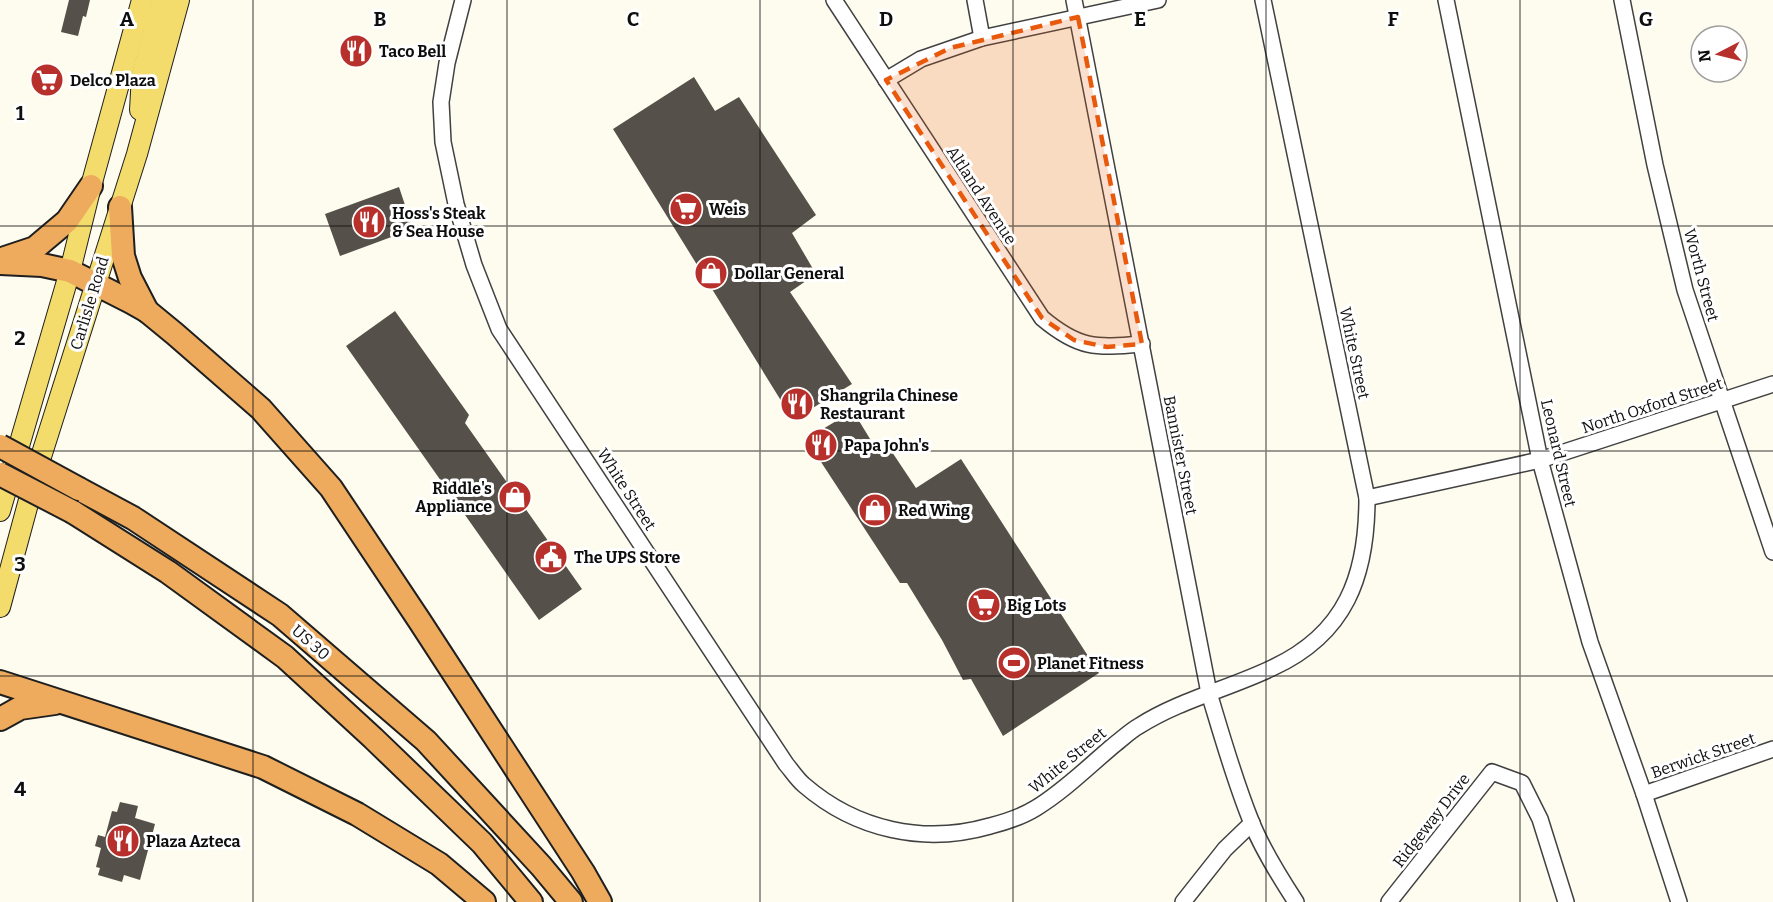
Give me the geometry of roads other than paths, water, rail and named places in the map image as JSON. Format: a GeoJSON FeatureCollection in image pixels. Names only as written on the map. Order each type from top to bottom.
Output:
{"type":"FeatureCollection","features":[{"type":"Feature","properties":{"kind":"highway"},"geometry":{"type":"LineString","coordinates":[[0,261],[35,248],[67,221],[91,186]]}},
{"type":"Feature","properties":{"kind":"highway"},"geometry":{"type":"LineString","coordinates":[[120,207],[123,256],[130,278],[147,311]]}},
{"type":"Feature","properties":{"kind":"highway"},"geometry":{"type":"LineString","coordinates":[[0,261],[42,265],[70,272],[147,311],[261,409],[331,488],[583,872],[600,902]]}},
{"type":"Feature","properties":{"kind":"highway","name":"US 30"},"geometry":{"type":"LineString","coordinates":[[0,446],[133,518],[280,615],[426,741],[571,902]]}},
{"type":"Feature","properties":{"kind":"highway","name":"US 30"},"geometry":{"type":"LineString","coordinates":[[0,474],[73,512],[168,572],[285,657],[374,738],[482,843],[531,902]]}},
{"type":"Feature","properties":{"kind":"highway"},"geometry":{"type":"LineString","coordinates":[[0,682],[263,767],[357,814],[439,864],[484,902]]}},
{"type":"Feature","properties":{"kind":"highway"},"geometry":{"type":"LineString","coordinates":[[0,719],[20,708],[61,702]]}},
{"type":"Feature","properties":{"kind":"main road","name":"Carlisle Road"},"geometry":{"type":"LineString","coordinates":[[0,511],[70,272],[142,0]]}},
{"type":"Feature","properties":{"kind":"main road"},"geometry":{"type":"LineString","coordinates":[[136,154],[142,74],[162,0]]}},
{"type":"Feature","properties":{"kind":"main road","name":"Carlisle Road"},"geometry":{"type":"LineString","coordinates":[[0,607],[39,463],[120,207],[179,0]]}},
{"type":"Feature","properties":{"kind":"street","name":"White Street"},"geometry":{"type":"LineString","coordinates":[[463,0],[447,63],[441,102],[443,142],[456,204],[474,265],[499,329],[786,764],[803,784],[827,802],[883,828],[910,834],[943,835],[976,830],[1004,822],[1036,808],[1137,727],[1163,712],[1272,669],[1295,656],[1315,642],[1331,626],[1344,606],[1356,580],[1364,555],[1367,498],[1263,0]]}},
{"type":"Feature","properties":{"kind":"street","name":"Altland Avenue"},"geometry":{"type":"LineString","coordinates":[[834,0],[1042,318],[1065,335],[1090,345],[1107,347],[1142,344]]}},
{"type":"Feature","properties":{"kind":"street"},"geometry":{"type":"LineString","coordinates":[[975,0],[982,38]]}},
{"type":"Feature","properties":{"kind":"street","name":"Bannister Street"},"geometry":{"type":"LineString","coordinates":[[1074,0],[1209,693],[1235,779],[1252,823],[1282,881],[1296,902]]}},
{"type":"Feature","properties":{"kind":"street"},"geometry":{"type":"LineString","coordinates":[[886,80],[921,59],[982,38],[1158,0]]}},
{"type":"Feature","properties":{"kind":"street","name":"Leonard Street"},"geometry":{"type":"LineString","coordinates":[[1446,0],[1540,460],[1590,642],[1644,794],[1679,902]]}},
{"type":"Feature","properties":{"kind":"street","name":"Worth Street"},"geometry":{"type":"LineString","coordinates":[[1622,0],[1655,165],[1685,290],[1773,552]]}},
{"type":"Feature","properties":{"kind":"street","name":"North Oxford Street"},"geometry":{"type":"LineString","coordinates":[[1367,498],[1540,460],[1773,384]]}},
{"type":"Feature","properties":{"kind":"street","name":"Berwick Street"},"geometry":{"type":"LineString","coordinates":[[1644,794],[1773,749]]}},
{"type":"Feature","properties":{"kind":"street","name":"Ridgeway Drive"},"geometry":{"type":"LineString","coordinates":[[1389,902],[1492,772],[1522,783],[1540,819],[1566,902]]}},
{"type":"Feature","properties":{"kind":"street"},"geometry":{"type":"LineString","coordinates":[[1183,902],[1225,849],[1252,823]]}},
{"type":"Feature","properties":{"kind":"place","name":"Taco Bell"},"geometry":{"type":"Point","coordinates":[356,51]}},
{"type":"Feature","properties":{"kind":"place","name":"Delco Plaza"},"geometry":{"type":"Point","coordinates":[47,80]}},
{"type":"Feature","properties":{"kind":"place","name":"Weis"},"geometry":{"type":"Point","coordinates":[686,209]}},
{"type":"Feature","properties":{"kind":"place","name":"Hoss's Steak & Sea House"},"geometry":{"type":"Point","coordinates":[369,222]}},
{"type":"Feature","properties":{"kind":"place","name":"Dollar General"},"geometry":{"type":"Point","coordinates":[711,273]}},
{"type":"Feature","properties":{"kind":"place","name":"Shangrila Chinese Restaurant"},"geometry":{"type":"Point","coordinates":[797,404]}},
{"type":"Feature","properties":{"kind":"place","name":"Papa John's"},"geometry":{"type":"Point","coordinates":[821,445]}},
{"type":"Feature","properties":{"kind":"place","name":"Riddle's Appliance"},"geometry":{"type":"Point","coordinates":[515,497]}},
{"type":"Feature","properties":{"kind":"place","name":"Red Wing"},"geometry":{"type":"Point","coordinates":[875,510]}},
{"type":"Feature","properties":{"kind":"place","name":"The UPS Store"},"geometry":{"type":"Point","coordinates":[551,557]}},
{"type":"Feature","properties":{"kind":"place","name":"Big Lots"},"geometry":{"type":"Point","coordinates":[984,605]}},
{"type":"Feature","properties":{"kind":"place","name":"Planet Fitness"},"geometry":{"type":"Point","coordinates":[1014,663]}},
{"type":"Feature","properties":{"kind":"place","name":"Plaza Azteca"},"geometry":{"type":"Point","coordinates":[123,841]}}]}
